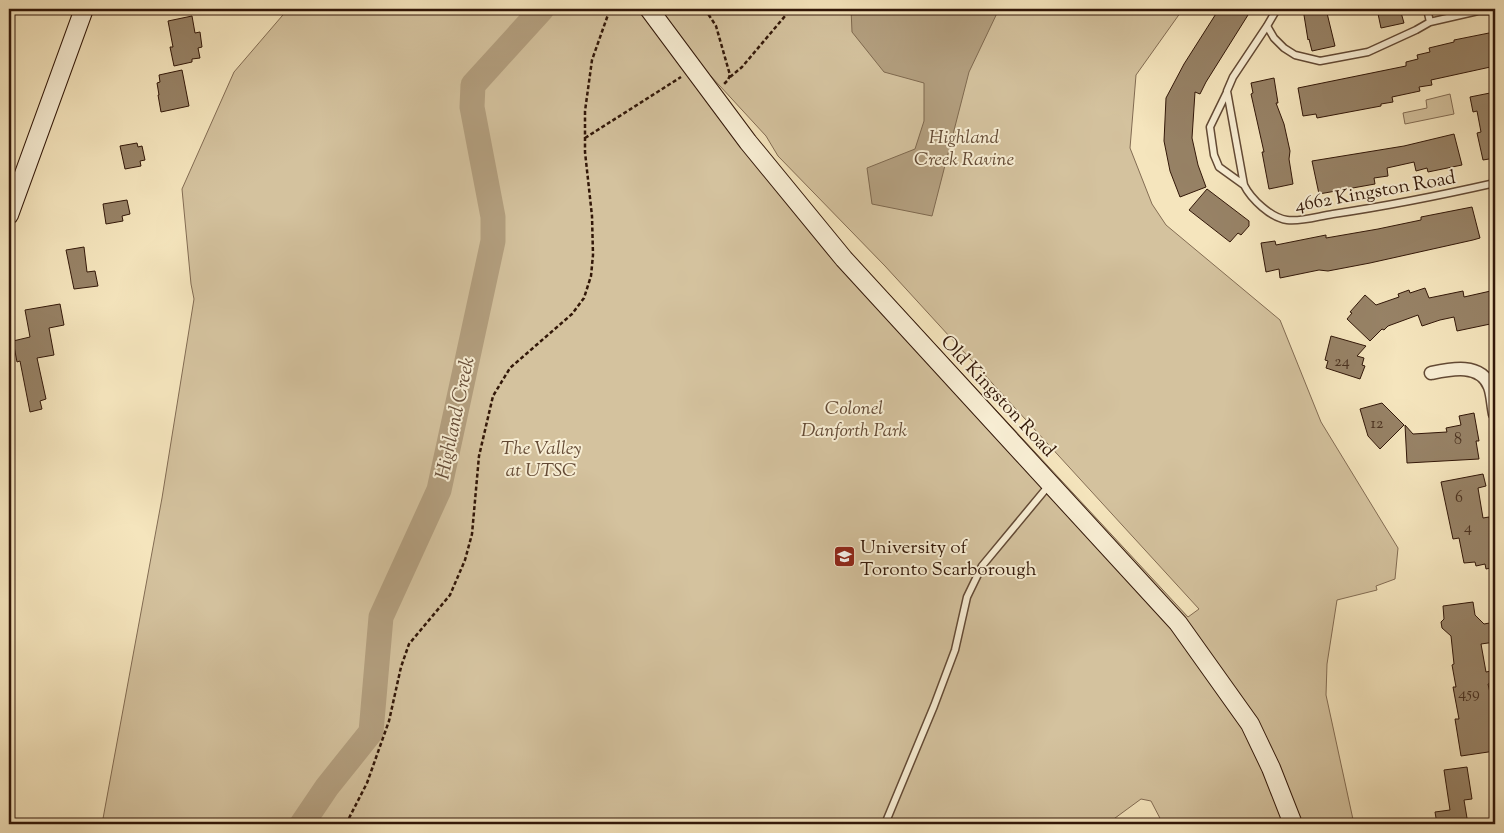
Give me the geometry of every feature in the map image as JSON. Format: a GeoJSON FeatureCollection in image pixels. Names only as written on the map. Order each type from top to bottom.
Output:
{"type":"FeatureCollection","features":[{"type":"Feature","properties":{"kind":"street"},"geometry":{"type":"LineString","coordinates":[[9,215],[84,9]]}},
{"type":"Feature","properties":{"kind":"street","name":"Old Kingston Road"},"geometry":{"type":"LineString","coordinates":[[649,9],[748,142],[844,259],[1178,623],[1250,724],[1293,824]]}},
{"type":"Feature","properties":{"kind":"street"},"geometry":{"type":"LineString","coordinates":[[1431,373],[1461,368],[1477,373],[1490,386],[1495,414]]}},
{"type":"Feature","properties":{"kind":"lane","name":"4662 Kingston Road"},"geometry":{"type":"LineString","coordinates":[[1244,185],[1219,167],[1214,155],[1210,127],[1233,77],[1277,9]]}},
{"type":"Feature","properties":{"kind":"lane"},"geometry":{"type":"LineString","coordinates":[[1427,9],[1430,22]]}},
{"type":"Feature","properties":{"kind":"lane"},"geometry":{"type":"LineString","coordinates":[[1267,26],[1274,38],[1284,48],[1296,55],[1320,61],[1368,52],[1430,22],[1478,11],[1495,11]]}},
{"type":"Feature","properties":{"kind":"lane","name":"4662 Kingston Road"},"geometry":{"type":"LineString","coordinates":[[1227,91],[1244,185],[1248,194],[1258,204],[1277,217],[1287,220],[1344,212],[1495,183]]}},
{"type":"Feature","properties":{"kind":"lane"},"geometry":{"type":"LineString","coordinates":[[885,824],[934,706],[955,650],[967,597],[982,566],[1051,483]]}},
{"type":"Feature","properties":{"kind":"path"},"geometry":{"type":"LineString","coordinates":[[346,824],[367,783],[389,721],[401,667],[409,644],[450,594],[465,560],[472,534],[479,456],[492,396],[510,368],[572,314],[584,298],[591,276],[593,255],[592,216],[585,152],[585,111],[592,60],[610,9]]}},
{"type":"Feature","properties":{"kind":"path"},"geometry":{"type":"LineString","coordinates":[[705,9],[716,26],[730,77]]}},
{"type":"Feature","properties":{"kind":"path"},"geometry":{"type":"LineString","coordinates":[[712,94],[742,67],[791,9]]}},
{"type":"Feature","properties":{"kind":"path"},"geometry":{"type":"LineString","coordinates":[[585,138],[694,69]]}},
{"type":"Feature","properties":{"kind":"green space","name":"The Valley at UTSC"},"geometry":{"type":"Polygon","coordinates":[[[288,9],[637,9],[716,108],[1188,617],[1199,609],[885,266],[778,156],[766,136],[708,73],[660,9],[1183,9],[1136,75],[1130,148],[1152,204],[1166,225],[1280,320],[1321,422],[1398,548],[1395,579],[1376,586],[1377,590],[1337,600],[1327,664],[1326,695],[1354,824],[1163,824],[1151,801],[1141,799],[1111,821],[1111,824],[102,824],[162,498],[194,299],[182,189],[234,72],[288,9]]]}},
{"type":"Feature","properties":{"kind":"green space"},"geometry":{"type":"Polygon","coordinates":[[[1450,94],[1454,114],[1405,124],[1403,113],[1427,108],[1426,100],[1450,94]]]}},
{"type":"Feature","properties":{"kind":"shaded area"},"geometry":{"type":"Polygon","coordinates":[[[851,9],[999,9],[969,72],[932,216],[872,204],[867,168],[915,149],[924,121],[924,83],[884,72],[852,32],[851,9]]]}},
{"type":"Feature","properties":{"kind":"building"},"geometry":{"type":"Polygon","coordinates":[[[1219,9],[1239,9],[1248,15],[1200,94],[1195,92],[1192,138],[1198,165],[1206,187],[1180,197],[1170,171],[1164,141],[1166,98],[1184,64],[1219,9]]]}},
{"type":"Feature","properties":{"kind":"building"},"geometry":{"type":"Polygon","coordinates":[[[1303,9],[1326,9],[1335,46],[1312,51],[1308,40],[1303,9]]]}},
{"type":"Feature","properties":{"kind":"building"},"geometry":{"type":"Polygon","coordinates":[[[1377,9],[1400,9],[1404,23],[1381,28],[1377,9]]]}},
{"type":"Feature","properties":{"kind":"building"},"geometry":{"type":"Polygon","coordinates":[[[192,16],[195,33],[200,32],[202,47],[198,48],[200,58],[174,66],[170,47],[173,47],[168,21],[192,16]]]}},
{"type":"Feature","properties":{"kind":"building"},"geometry":{"type":"Polygon","coordinates":[[[1494,32],[1495,66],[1431,80],[1432,85],[1419,87],[1420,91],[1392,97],[1393,102],[1381,104],[1381,106],[1317,118],[1316,114],[1303,116],[1298,88],[1406,66],[1406,62],[1418,59],[1417,55],[1430,52],[1429,48],[1454,42],[1454,40],[1494,32]]]}},
{"type":"Feature","properties":{"kind":"building"},"geometry":{"type":"Polygon","coordinates":[[[182,70],[189,106],[161,112],[157,83],[160,82],[159,75],[182,70]]]}},
{"type":"Feature","properties":{"kind":"building"},"geometry":{"type":"Polygon","coordinates":[[[1274,78],[1278,103],[1276,103],[1284,124],[1290,151],[1289,159],[1293,184],[1269,189],[1262,152],[1264,152],[1251,94],[1253,93],[1251,83],[1274,78]]]}},
{"type":"Feature","properties":{"kind":"building"},"geometry":{"type":"Polygon","coordinates":[[[1495,92],[1495,158],[1483,160],[1477,133],[1481,132],[1477,111],[1473,112],[1470,97],[1495,92]]]}},
{"type":"Feature","properties":{"kind":"building"},"geometry":{"type":"Polygon","coordinates":[[[1454,134],[1462,165],[1428,172],[1427,168],[1416,171],[1414,162],[1387,168],[1388,176],[1374,178],[1375,184],[1319,194],[1312,161],[1404,146],[1454,134]]]}},
{"type":"Feature","properties":{"kind":"building"},"geometry":{"type":"Polygon","coordinates":[[[137,143],[138,147],[142,146],[145,160],[140,161],[141,166],[125,169],[120,146],[137,143]]]}},
{"type":"Feature","properties":{"kind":"building"},"geometry":{"type":"Polygon","coordinates":[[[1207,189],[1249,221],[1249,226],[1241,235],[1238,233],[1230,242],[1189,210],[1207,189]]]}},
{"type":"Feature","properties":{"kind":"building"},"geometry":{"type":"Polygon","coordinates":[[[127,200],[130,214],[122,216],[123,221],[106,224],[103,204],[127,200]]]}},
{"type":"Feature","properties":{"kind":"building"},"geometry":{"type":"Polygon","coordinates":[[[1472,207],[1480,238],[1328,271],[1319,270],[1280,278],[1279,269],[1266,272],[1261,243],[1275,241],[1276,245],[1326,235],[1326,238],[1421,220],[1421,217],[1472,207]]]}},
{"type":"Feature","properties":{"kind":"building"},"geometry":{"type":"Polygon","coordinates":[[[84,247],[87,272],[95,271],[98,286],[74,289],[66,250],[84,247]]]}},
{"type":"Feature","properties":{"kind":"building"},"geometry":{"type":"Polygon","coordinates":[[[1425,288],[1429,298],[1463,291],[1464,297],[1495,290],[1495,323],[1457,331],[1454,317],[1422,326],[1418,315],[1388,326],[1384,330],[1382,329],[1370,341],[1347,319],[1352,313],[1350,312],[1365,295],[1376,305],[1399,297],[1398,294],[1409,290],[1410,293],[1425,288]]]}},
{"type":"Feature","properties":{"kind":"building"},"geometry":{"type":"Polygon","coordinates":[[[60,304],[64,325],[49,328],[54,355],[37,358],[46,399],[40,401],[42,409],[30,412],[20,361],[17,362],[13,341],[30,337],[25,310],[60,304]]]}},
{"type":"Feature","properties":{"kind":"building"},"geometry":{"type":"Polygon","coordinates":[[[1331,336],[1366,346],[1357,356],[1364,358],[1362,365],[1365,366],[1360,379],[1326,368],[1328,361],[1325,360],[1331,336]]]}},
{"type":"Feature","properties":{"kind":"building"},"geometry":{"type":"Polygon","coordinates":[[[1382,403],[1404,425],[1380,449],[1368,436],[1360,409],[1382,403]]]}},
{"type":"Feature","properties":{"kind":"building"},"geometry":{"type":"Polygon","coordinates":[[[1474,413],[1479,441],[1476,441],[1479,459],[1407,463],[1405,425],[1413,434],[1447,432],[1446,428],[1461,425],[1459,416],[1474,413]]]}},
{"type":"Feature","properties":{"kind":"building"},"geometry":{"type":"Polygon","coordinates":[[[1483,474],[1486,486],[1478,488],[1483,518],[1489,517],[1495,544],[1495,567],[1486,569],[1485,564],[1476,566],[1475,562],[1464,563],[1459,538],[1453,539],[1441,482],[1483,474]]]}},
{"type":"Feature","properties":{"kind":"building"},"geometry":{"type":"Polygon","coordinates":[[[1473,602],[1475,615],[1484,624],[1495,622],[1495,642],[1481,644],[1486,672],[1491,671],[1493,683],[1488,684],[1493,706],[1490,707],[1495,735],[1492,736],[1495,751],[1461,756],[1455,719],[1459,719],[1453,687],[1456,687],[1452,665],[1454,664],[1451,636],[1442,628],[1441,622],[1444,619],[1443,606],[1473,602]]]}},
{"type":"Feature","properties":{"kind":"building"},"geometry":{"type":"Polygon","coordinates":[[[1467,767],[1472,799],[1464,800],[1468,824],[1437,824],[1435,812],[1450,810],[1444,770],[1467,767]]]}},
{"type":"Feature","properties":{"kind":"waterway","name":"Highland Creek"},"geometry":{"type":"LineString","coordinates":[[302,824],[327,787],[371,732],[381,617],[439,490],[493,241],[493,217],[472,107],[473,85],[542,9]]}},
{"type":"Feature","properties":{"kind":"place","name":"University of Toronto Scarborough"},"geometry":{"type":"Point","coordinates":[844,557]}},
{"type":"Feature","properties":{"kind":"park label","name":"Highland Creek Ravine"},"geometry":{"type":"Point","coordinates":[964,147]}},
{"type":"Feature","properties":{"kind":"park label","name":"Colonel Danforth Park"},"geometry":{"type":"Point","coordinates":[854,418]}}]}
